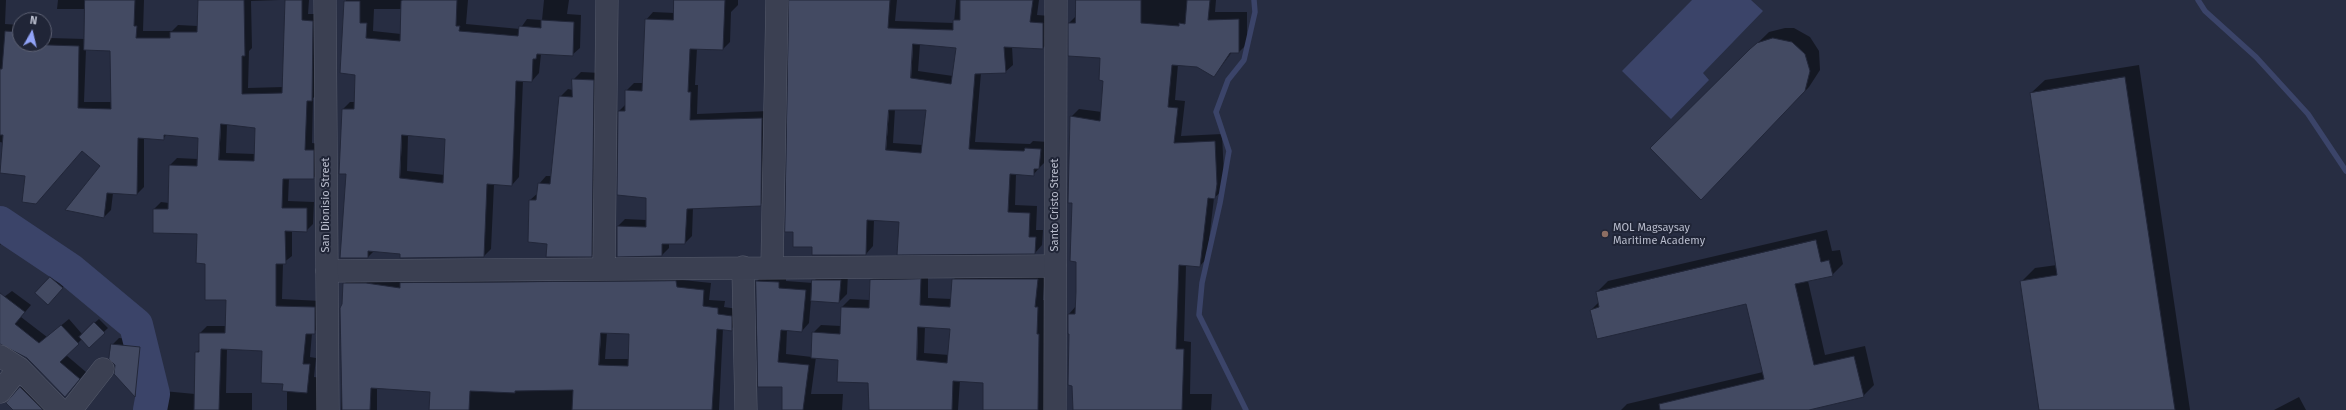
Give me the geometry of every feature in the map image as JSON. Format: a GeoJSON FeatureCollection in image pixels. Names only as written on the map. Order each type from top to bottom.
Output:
{"type":"FeatureCollection","features":[{"type":"Feature","properties":{"kind":"street","name":"San Dionisio Street"},"geometry":{"type":"LineString","coordinates":[[325,0],[328,410]]}},
{"type":"Feature","properties":{"kind":"street"},"geometry":{"type":"LineString","coordinates":[[604,268],[607,0]]}},
{"type":"Feature","properties":{"kind":"street"},"geometry":{"type":"LineString","coordinates":[[772,267],[777,0]]}},
{"type":"Feature","properties":{"kind":"street","name":"Santo Cristo Street"},"geometry":{"type":"LineString","coordinates":[[1055,410],[1056,0]]}},
{"type":"Feature","properties":{"kind":"street"},"geometry":{"type":"LineString","coordinates":[[327,270],[1055,266]]}},
{"type":"Feature","properties":{"kind":"street"},"geometry":{"type":"LineString","coordinates":[[743,267],[746,410]]}},
{"type":"Feature","properties":{"kind":"street"},"geometry":{"type":"LineString","coordinates":[[0,356],[19,368],[60,410]]}},
{"type":"Feature","properties":{"kind":"street"},"geometry":{"type":"LineString","coordinates":[[0,392],[19,368]]}},
{"type":"Feature","properties":{"kind":"street"},"geometry":{"type":"LineString","coordinates":[[71,410],[103,369]]}},
{"type":"Feature","properties":{"kind":"water"},"geometry":{"type":"Polygon","coordinates":[[[1692,0],[1751,0],[1763,11],[1703,73],[1709,80],[1671,119],[1622,71],[1692,0]]]}},
{"type":"Feature","properties":{"kind":"building"},"geometry":{"type":"Polygon","coordinates":[[[85,0],[135,0],[134,26],[137,26],[136,38],[170,38],[170,32],[197,32],[198,0],[244,0],[245,56],[242,56],[242,94],[282,93],[285,0],[302,0],[302,20],[313,21],[312,101],[307,101],[305,150],[314,150],[314,179],[283,179],[282,208],[307,208],[307,232],[285,231],[286,264],[276,264],[276,306],[315,307],[315,334],[306,334],[303,364],[310,364],[307,393],[282,391],[283,384],[261,383],[262,351],[221,349],[219,410],[194,410],[195,352],[199,352],[199,333],[225,333],[226,300],[205,300],[205,264],[196,263],[197,234],[153,233],[153,209],[168,209],[169,165],[197,166],[198,138],[164,135],[164,140],[138,138],[137,195],[107,193],[104,218],[65,210],[100,166],[82,151],[36,204],[22,202],[25,176],[0,173],[3,135],[0,135],[0,69],[2,69],[5,31],[12,31],[12,52],[52,52],[52,45],[79,46],[78,108],[111,109],[110,51],[84,50],[85,0]],[[221,124],[219,160],[254,161],[255,128],[221,124]]]}},
{"type":"Feature","properties":{"kind":"building"},"geometry":{"type":"Polygon","coordinates":[[[457,0],[456,26],[460,26],[459,31],[518,36],[519,26],[541,28],[541,20],[574,22],[573,56],[537,54],[536,59],[533,59],[532,82],[516,81],[512,186],[487,184],[484,257],[400,258],[400,254],[368,251],[368,258],[340,258],[346,174],[339,174],[342,109],[354,109],[355,75],[340,73],[344,1],[360,1],[360,23],[367,23],[366,38],[400,41],[401,1],[457,0]],[[402,135],[400,178],[443,183],[445,139],[402,135]]]}},
{"type":"Feature","properties":{"kind":"building"},"geometry":{"type":"Polygon","coordinates":[[[674,0],[725,0],[723,50],[690,49],[688,92],[691,92],[690,120],[762,118],[761,206],[687,209],[685,244],[662,244],[662,256],[617,257],[617,226],[646,227],[646,198],[617,195],[618,111],[625,111],[625,90],[642,91],[645,19],[673,20],[674,0]]]}},
{"type":"Feature","properties":{"kind":"building"},"geometry":{"type":"Polygon","coordinates":[[[789,0],[890,0],[888,28],[953,30],[953,20],[960,20],[960,0],[1033,0],[1030,22],[1043,23],[1043,49],[1004,47],[1006,73],[975,74],[969,149],[1024,151],[1025,148],[1041,149],[1039,169],[1034,169],[1034,176],[1010,174],[1008,212],[1030,213],[1029,237],[1036,237],[1035,254],[897,255],[899,222],[867,220],[866,255],[812,255],[812,247],[793,247],[793,232],[785,232],[789,0]],[[913,44],[911,78],[951,84],[956,48],[913,44]],[[889,110],[886,150],[921,153],[926,110],[889,110]]]}},
{"type":"Feature","properties":{"kind":"building"},"geometry":{"type":"Polygon","coordinates":[[[1076,0],[1141,0],[1141,23],[1179,26],[1179,23],[1185,24],[1187,0],[1210,0],[1208,20],[1239,19],[1239,53],[1230,53],[1214,77],[1197,67],[1172,65],[1168,107],[1178,108],[1174,143],[1215,141],[1217,184],[1215,199],[1208,198],[1200,267],[1179,265],[1176,349],[1184,349],[1182,410],[1073,410],[1072,386],[1068,385],[1068,314],[1075,314],[1076,292],[1076,262],[1070,261],[1072,203],[1068,203],[1070,116],[1100,121],[1103,81],[1099,80],[1100,58],[1068,56],[1068,23],[1075,23],[1076,0]]]}},
{"type":"Feature","properties":{"kind":"building"},"geometry":{"type":"Polygon","coordinates":[[[1773,38],[1792,42],[1805,54],[1810,71],[1805,91],[1701,200],[1650,148],[1750,49],[1757,43],[1773,38]]]}},
{"type":"Feature","properties":{"kind":"building"},"geometry":{"type":"Polygon","coordinates":[[[2125,77],[2175,410],[2039,410],[2020,281],[2057,275],[2030,93],[2125,77]]]}},
{"type":"Feature","properties":{"kind":"building"},"geometry":{"type":"Polygon","coordinates":[[[572,79],[594,80],[592,257],[546,257],[547,244],[528,242],[529,200],[536,200],[538,183],[550,184],[559,96],[572,97],[572,79]]]}},
{"type":"Feature","properties":{"kind":"building"},"geometry":{"type":"Polygon","coordinates":[[[1816,240],[1821,262],[1829,260],[1833,276],[1795,284],[1814,365],[1854,356],[1864,397],[1809,410],[1660,410],[1659,404],[1764,379],[1746,304],[1597,339],[1590,310],[1599,307],[1596,292],[1816,240]]]}},
{"type":"Feature","properties":{"kind":"building"},"geometry":{"type":"Polygon","coordinates":[[[50,277],[63,288],[48,305],[35,293],[50,277]]]}},
{"type":"Feature","properties":{"kind":"building"},"geometry":{"type":"Polygon","coordinates":[[[921,279],[920,305],[950,307],[952,279],[1038,279],[1035,307],[1038,307],[1037,334],[1039,334],[1038,410],[983,410],[983,383],[953,381],[952,410],[869,410],[868,383],[837,382],[838,360],[811,358],[812,332],[840,334],[841,307],[869,308],[870,280],[921,279]],[[918,327],[917,360],[947,363],[950,329],[918,327]]]}},
{"type":"Feature","properties":{"kind":"building"},"geometry":{"type":"Polygon","coordinates":[[[812,280],[841,280],[839,303],[811,301],[812,280]]]}},
{"type":"Feature","properties":{"kind":"building"},"geometry":{"type":"Polygon","coordinates":[[[676,281],[677,287],[704,290],[703,306],[718,308],[718,314],[732,316],[732,331],[717,329],[712,410],[572,410],[573,390],[515,391],[515,393],[470,391],[469,410],[429,410],[430,392],[371,388],[370,410],[342,410],[340,308],[342,304],[343,283],[366,283],[400,288],[400,283],[676,281]],[[601,333],[599,365],[628,366],[629,334],[601,333]]]}},
{"type":"Feature","properties":{"kind":"building"},"geometry":{"type":"Polygon","coordinates":[[[756,281],[779,282],[779,288],[806,290],[802,332],[781,330],[778,362],[809,365],[803,410],[782,410],[782,387],[758,387],[756,281]]]}},
{"type":"Feature","properties":{"kind":"building"},"geometry":{"type":"Polygon","coordinates":[[[0,293],[25,312],[15,324],[39,343],[61,325],[79,344],[60,362],[80,379],[65,397],[27,358],[0,344],[0,293]]]}},
{"type":"Feature","properties":{"kind":"building"},"geometry":{"type":"Polygon","coordinates":[[[94,322],[105,333],[89,348],[79,337],[94,322]]]}},
{"type":"Feature","properties":{"kind":"building"},"geometry":{"type":"Polygon","coordinates":[[[111,344],[140,347],[135,397],[114,374],[115,365],[109,359],[111,344]]]}},
{"type":"Feature","properties":{"kind":"building"},"geometry":{"type":"Polygon","coordinates":[[[20,387],[43,410],[13,410],[6,403],[20,387]]]}},
{"type":"Feature","properties":{"kind":"waterway"},"geometry":{"type":"LineString","coordinates":[[1246,410],[1199,315],[1202,283],[1220,203],[1229,151],[1216,112],[1228,80],[1244,60],[1255,12],[1254,0]]}},
{"type":"Feature","properties":{"kind":"waterway"},"geometry":{"type":"LineString","coordinates":[[2198,0],[2205,11],[2256,57],[2308,114],[2346,171]]}},
{"type":"Feature","properties":{"kind":"waterway"},"geometry":{"type":"LineString","coordinates":[[0,223],[70,270],[136,325],[153,394],[150,410]]}},
{"type":"Feature","properties":{"kind":"place","name":"MOL Magsaysay Maritime Academy"},"geometry":{"type":"Point","coordinates":[1605,234]}}]}
